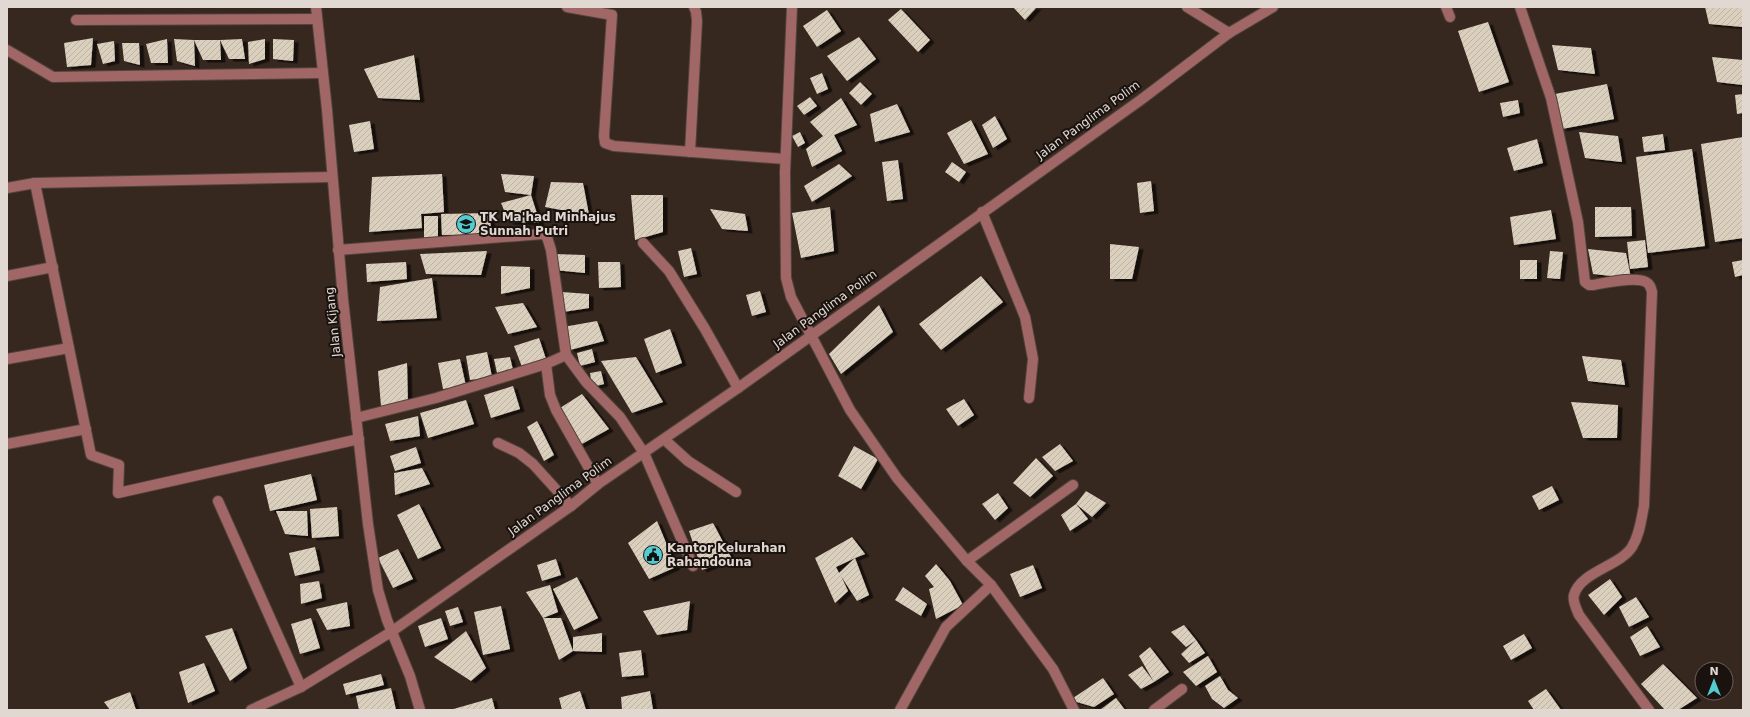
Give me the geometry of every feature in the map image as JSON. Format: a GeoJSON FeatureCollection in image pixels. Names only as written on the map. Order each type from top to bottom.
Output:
{"type":"FeatureCollection","features":[{"type":"Feature","properties":{"kind":"street","name":"Jalan Kijang"},"geometry":{"type":"LineString","coordinates":[[316,7],[338,250],[356,418],[378,590],[391,632],[410,676],[420,710]]}},
{"type":"Feature","properties":{"kind":"street"},"geometry":{"type":"LineString","coordinates":[[567,7],[612,11],[604,136],[605,143],[614,146],[785,159]]}},
{"type":"Feature","properties":{"kind":"street"},"geometry":{"type":"LineString","coordinates":[[690,152],[697,21],[694,7]]}},
{"type":"Feature","properties":{"kind":"street"},"geometry":{"type":"LineString","coordinates":[[792,7],[785,159],[786,278],[791,297],[850,410],[880,454],[897,478],[967,561],[991,585],[1053,669],[1074,710]]}},
{"type":"Feature","properties":{"kind":"street"},"geometry":{"type":"LineString","coordinates":[[1187,7],[1229,33]]}},
{"type":"Feature","properties":{"kind":"street","name":"Jalan Panglima Polim"},"geometry":{"type":"LineString","coordinates":[[251,710],[301,687],[391,632],[571,506],[598,484],[665,440],[738,388],[1142,98],[1229,33],[1273,7]]}},
{"type":"Feature","properties":{"kind":"street"},"geometry":{"type":"LineString","coordinates":[[1520,7],[1551,98],[1578,222],[1585,282],[1589,285],[1593,285],[1637,279],[1645,281],[1650,286],[1652,292],[1644,506],[1640,531],[1632,548],[1612,564],[1582,582],[1574,595],[1575,605],[1579,615],[1649,710]]}},
{"type":"Feature","properties":{"kind":"street"},"geometry":{"type":"LineString","coordinates":[[76,20],[317,19]]}},
{"type":"Feature","properties":{"kind":"street"},"geometry":{"type":"LineString","coordinates":[[7,50],[53,77],[323,73]]}},
{"type":"Feature","properties":{"kind":"street"},"geometry":{"type":"LineString","coordinates":[[7,188],[35,183],[332,178]]}},
{"type":"Feature","properties":{"kind":"street"},"geometry":{"type":"LineString","coordinates":[[35,183],[91,455],[119,465],[118,493],[359,439]]}},
{"type":"Feature","properties":{"kind":"street"},"geometry":{"type":"LineString","coordinates":[[982,212],[1025,317],[1033,359],[1029,398]]}},
{"type":"Feature","properties":{"kind":"street"},"geometry":{"type":"LineString","coordinates":[[338,250],[543,234],[547,237],[566,355],[586,382],[620,417],[644,454],[693,566]]}},
{"type":"Feature","properties":{"kind":"street"},"geometry":{"type":"LineString","coordinates":[[643,243],[669,271],[680,287],[738,388]]}},
{"type":"Feature","properties":{"kind":"street"},"geometry":{"type":"LineString","coordinates":[[7,276],[53,268]]}},
{"type":"Feature","properties":{"kind":"street"},"geometry":{"type":"LineString","coordinates":[[7,359],[69,348]]}},
{"type":"Feature","properties":{"kind":"street"},"geometry":{"type":"LineString","coordinates":[[356,418],[443,396],[546,364],[566,355]]}},
{"type":"Feature","properties":{"kind":"street"},"geometry":{"type":"LineString","coordinates":[[546,364],[550,395],[556,410],[598,484]]}},
{"type":"Feature","properties":{"kind":"street"},"geometry":{"type":"LineString","coordinates":[[7,444],[86,429]]}},
{"type":"Feature","properties":{"kind":"street"},"geometry":{"type":"LineString","coordinates":[[665,440],[688,461],[736,492]]}},
{"type":"Feature","properties":{"kind":"street"},"geometry":{"type":"LineString","coordinates":[[498,443],[519,453],[533,464],[571,506]]}},
{"type":"Feature","properties":{"kind":"street"},"geometry":{"type":"LineString","coordinates":[[967,561],[1073,485]]}},
{"type":"Feature","properties":{"kind":"street"},"geometry":{"type":"LineString","coordinates":[[218,501],[301,687]]}},
{"type":"Feature","properties":{"kind":"street"},"geometry":{"type":"LineString","coordinates":[[900,710],[946,627],[991,585]]}},
{"type":"Feature","properties":{"kind":"street"},"geometry":{"type":"LineString","coordinates":[[1154,710],[1182,689]]}},
{"type":"Feature","properties":{"kind":"building"},"geometry":{"type":"Polygon","coordinates":[[[1013,7],[1037,7],[1025,20],[1013,7]]]}},
{"type":"Feature","properties":{"kind":"building"},"geometry":{"type":"Polygon","coordinates":[[[1705,7],[1743,7],[1743,27],[1709,24],[1705,7]]]}},
{"type":"Feature","properties":{"kind":"building"},"geometry":{"type":"Polygon","coordinates":[[[901,9],[930,40],[918,52],[888,20],[901,9]]]}},
{"type":"Feature","properties":{"kind":"building"},"geometry":{"type":"Polygon","coordinates":[[[827,10],[841,31],[817,47],[803,26],[827,10]]]}},
{"type":"Feature","properties":{"kind":"building"},"geometry":{"type":"Polygon","coordinates":[[[1488,22],[1509,82],[1479,92],[1458,31],[1488,22]]]}},
{"type":"Feature","properties":{"kind":"building"},"geometry":{"type":"Polygon","coordinates":[[[859,37],[876,59],[847,81],[827,56],[859,37]]]}},
{"type":"Feature","properties":{"kind":"building"},"geometry":{"type":"Polygon","coordinates":[[[93,38],[91,65],[67,67],[64,43],[93,38]]]}},
{"type":"Feature","properties":{"kind":"building"},"geometry":{"type":"Polygon","coordinates":[[[167,39],[168,63],[151,63],[146,44],[167,39]]]}},
{"type":"Feature","properties":{"kind":"building"},"geometry":{"type":"Polygon","coordinates":[[[174,39],[194,40],[195,66],[177,61],[174,39]]]}},
{"type":"Feature","properties":{"kind":"building"},"geometry":{"type":"Polygon","coordinates":[[[242,39],[245,59],[229,59],[220,40],[242,39]]]}},
{"type":"Feature","properties":{"kind":"building"},"geometry":{"type":"Polygon","coordinates":[[[265,39],[265,59],[249,64],[248,42],[265,39]]]}},
{"type":"Feature","properties":{"kind":"building"},"geometry":{"type":"Polygon","coordinates":[[[273,39],[294,40],[293,61],[273,59],[273,39]]]}},
{"type":"Feature","properties":{"kind":"building"},"geometry":{"type":"Polygon","coordinates":[[[194,40],[220,40],[221,60],[203,60],[194,40]]]}},
{"type":"Feature","properties":{"kind":"building"},"geometry":{"type":"Polygon","coordinates":[[[114,41],[115,61],[103,64],[97,44],[114,41]]]}},
{"type":"Feature","properties":{"kind":"building"},"geometry":{"type":"Polygon","coordinates":[[[122,43],[139,43],[140,65],[124,61],[122,43]]]}},
{"type":"Feature","properties":{"kind":"building"},"geometry":{"type":"Polygon","coordinates":[[[1552,45],[1591,48],[1595,74],[1558,70],[1552,45]]]}},
{"type":"Feature","properties":{"kind":"building"},"geometry":{"type":"Polygon","coordinates":[[[414,55],[420,100],[378,98],[364,69],[414,55]]]}},
{"type":"Feature","properties":{"kind":"building"},"geometry":{"type":"Polygon","coordinates":[[[1712,57],[1743,60],[1743,85],[1717,82],[1712,57]]]}},
{"type":"Feature","properties":{"kind":"building"},"geometry":{"type":"Polygon","coordinates":[[[822,73],[828,89],[817,94],[810,78],[822,73]]]}},
{"type":"Feature","properties":{"kind":"building"},"geometry":{"type":"Polygon","coordinates":[[[860,82],[872,94],[861,105],[849,93],[860,82]]]}},
{"type":"Feature","properties":{"kind":"building"},"geometry":{"type":"Polygon","coordinates":[[[1607,84],[1614,119],[1562,129],[1555,94],[1607,84]]]}},
{"type":"Feature","properties":{"kind":"building"},"geometry":{"type":"Polygon","coordinates":[[[1743,94],[1743,113],[1737,114],[1735,95],[1743,94]]]}},
{"type":"Feature","properties":{"kind":"building"},"geometry":{"type":"Polygon","coordinates":[[[810,97],[817,106],[804,115],[797,106],[810,97]]]}},
{"type":"Feature","properties":{"kind":"building"},"geometry":{"type":"Polygon","coordinates":[[[841,98],[857,125],[834,135],[842,151],[812,167],[806,149],[823,136],[810,122],[841,98]]]}},
{"type":"Feature","properties":{"kind":"building"},"geometry":{"type":"Polygon","coordinates":[[[1518,100],[1520,113],[1503,117],[1500,103],[1518,100]]]}},
{"type":"Feature","properties":{"kind":"building"},"geometry":{"type":"Polygon","coordinates":[[[897,104],[910,132],[875,142],[870,114],[897,104]]]}},
{"type":"Feature","properties":{"kind":"building"},"geometry":{"type":"Polygon","coordinates":[[[995,116],[1007,139],[993,148],[982,125],[995,116]]]}},
{"type":"Feature","properties":{"kind":"building"},"geometry":{"type":"Polygon","coordinates":[[[971,120],[988,154],[964,164],[947,133],[971,120]]]}},
{"type":"Feature","properties":{"kind":"building"},"geometry":{"type":"Polygon","coordinates":[[[370,121],[374,149],[354,152],[349,125],[370,121]]]}},
{"type":"Feature","properties":{"kind":"building"},"geometry":{"type":"Polygon","coordinates":[[[800,132],[805,143],[798,147],[792,136],[800,132]]]}},
{"type":"Feature","properties":{"kind":"building"},"geometry":{"type":"Polygon","coordinates":[[[1579,132],[1618,136],[1622,162],[1585,158],[1579,132]]]}},
{"type":"Feature","properties":{"kind":"building"},"geometry":{"type":"Polygon","coordinates":[[[1663,134],[1665,150],[1644,152],[1642,137],[1663,134]]]}},
{"type":"Feature","properties":{"kind":"building"},"geometry":{"type":"Polygon","coordinates":[[[1743,137],[1743,238],[1715,242],[1701,144],[1743,137]]]}},
{"type":"Feature","properties":{"kind":"building"},"geometry":{"type":"Polygon","coordinates":[[[1537,139],[1543,163],[1514,171],[1507,148],[1537,139]]]}},
{"type":"Feature","properties":{"kind":"building"},"geometry":{"type":"Polygon","coordinates":[[[1692,149],[1705,246],[1648,253],[1636,157],[1692,149]]]}},
{"type":"Feature","properties":{"kind":"building"},"geometry":{"type":"Polygon","coordinates":[[[898,160],[903,199],[887,201],[882,162],[898,160]]]}},
{"type":"Feature","properties":{"kind":"building"},"geometry":{"type":"Polygon","coordinates":[[[952,162],[966,172],[959,182],[945,172],[952,162]]]}},
{"type":"Feature","properties":{"kind":"building"},"geometry":{"type":"Polygon","coordinates":[[[839,164],[852,176],[812,202],[804,186],[839,164]]]}},
{"type":"Feature","properties":{"kind":"building"},"geometry":{"type":"Polygon","coordinates":[[[442,174],[444,212],[421,214],[422,228],[369,232],[372,177],[442,174]]]}},
{"type":"Feature","properties":{"kind":"building"},"geometry":{"type":"Polygon","coordinates":[[[501,174],[534,176],[531,195],[505,192],[501,174]]]}},
{"type":"Feature","properties":{"kind":"building"},"geometry":{"type":"Polygon","coordinates":[[[1151,181],[1154,211],[1140,213],[1137,183],[1151,181]]]}},
{"type":"Feature","properties":{"kind":"building"},"geometry":{"type":"Polygon","coordinates":[[[551,182],[583,183],[589,215],[545,207],[551,182]]]}},
{"type":"Feature","properties":{"kind":"building"},"geometry":{"type":"Polygon","coordinates":[[[531,195],[540,223],[509,222],[501,203],[531,195]]]}},
{"type":"Feature","properties":{"kind":"building"},"geometry":{"type":"Polygon","coordinates":[[[631,195],[663,195],[663,232],[635,240],[631,195]]]}},
{"type":"Feature","properties":{"kind":"building"},"geometry":{"type":"Polygon","coordinates":[[[830,207],[834,251],[801,258],[792,213],[830,207]]]}},
{"type":"Feature","properties":{"kind":"building"},"geometry":{"type":"Polygon","coordinates":[[[1595,207],[1631,207],[1632,236],[1595,237],[1595,207]]]}},
{"type":"Feature","properties":{"kind":"building"},"geometry":{"type":"Polygon","coordinates":[[[710,209],[745,214],[748,231],[722,229],[710,209]]]}},
{"type":"Feature","properties":{"kind":"building"},"geometry":{"type":"Polygon","coordinates":[[[1551,210],[1556,239],[1514,245],[1510,217],[1551,210]]]}},
{"type":"Feature","properties":{"kind":"building","name":"TK Ma'had Minhajus Sunnah Putri"},"geometry":{"type":"Polygon","coordinates":[[[490,213],[491,234],[442,235],[441,214],[490,213]]]}},
{"type":"Feature","properties":{"kind":"building"},"geometry":{"type":"Polygon","coordinates":[[[424,216],[438,216],[438,242],[424,242],[424,216]]]}},
{"type":"Feature","properties":{"kind":"building"},"geometry":{"type":"Polygon","coordinates":[[[1645,240],[1648,267],[1630,269],[1627,242],[1645,240]]]}},
{"type":"Feature","properties":{"kind":"building"},"geometry":{"type":"Polygon","coordinates":[[[1110,244],[1139,247],[1132,279],[1110,279],[1110,244]]]}},
{"type":"Feature","properties":{"kind":"building"},"geometry":{"type":"Polygon","coordinates":[[[691,248],[697,274],[684,277],[678,251],[691,248]]]}},
{"type":"Feature","properties":{"kind":"building"},"geometry":{"type":"Polygon","coordinates":[[[1588,249],[1626,253],[1631,278],[1593,274],[1588,249]]]}},
{"type":"Feature","properties":{"kind":"building"},"geometry":{"type":"Polygon","coordinates":[[[487,251],[481,275],[426,274],[420,254],[487,251]]]}},
{"type":"Feature","properties":{"kind":"building"},"geometry":{"type":"Polygon","coordinates":[[[1550,251],[1563,252],[1560,279],[1547,278],[1550,251]]]}},
{"type":"Feature","properties":{"kind":"building"},"geometry":{"type":"Polygon","coordinates":[[[554,254],[585,255],[585,273],[554,270],[554,254]]]}},
{"type":"Feature","properties":{"kind":"building"},"geometry":{"type":"Polygon","coordinates":[[[1520,260],[1537,260],[1537,279],[1520,279],[1520,260]]]}},
{"type":"Feature","properties":{"kind":"building"},"geometry":{"type":"Polygon","coordinates":[[[1743,260],[1743,275],[1735,277],[1732,262],[1743,260]]]}},
{"type":"Feature","properties":{"kind":"building"},"geometry":{"type":"Polygon","coordinates":[[[406,262],[407,279],[367,282],[366,264],[406,262]]]}},
{"type":"Feature","properties":{"kind":"building"},"geometry":{"type":"Polygon","coordinates":[[[598,262],[620,262],[621,287],[599,288],[598,262]]]}},
{"type":"Feature","properties":{"kind":"building"},"geometry":{"type":"Polygon","coordinates":[[[501,266],[530,267],[530,288],[501,294],[501,266]]]}},
{"type":"Feature","properties":{"kind":"building"},"geometry":{"type":"Polygon","coordinates":[[[981,276],[1003,302],[941,350],[919,324],[981,276]]]}},
{"type":"Feature","properties":{"kind":"building"},"geometry":{"type":"Polygon","coordinates":[[[432,278],[437,318],[377,321],[380,287],[432,278]]]}},
{"type":"Feature","properties":{"kind":"building"},"geometry":{"type":"Polygon","coordinates":[[[760,291],[766,312],[752,316],[746,295],[760,291]]]}},
{"type":"Feature","properties":{"kind":"building"},"geometry":{"type":"Polygon","coordinates":[[[562,292],[589,294],[589,308],[563,312],[562,292]]]}},
{"type":"Feature","properties":{"kind":"building"},"geometry":{"type":"Polygon","coordinates":[[[523,303],[537,327],[508,334],[495,307],[523,303]]]}},
{"type":"Feature","properties":{"kind":"building"},"geometry":{"type":"Polygon","coordinates":[[[879,305],[893,332],[841,374],[829,354],[879,305]]]}},
{"type":"Feature","properties":{"kind":"building"},"geometry":{"type":"Polygon","coordinates":[[[597,321],[604,341],[570,350],[563,327],[597,321]]]}},
{"type":"Feature","properties":{"kind":"building"},"geometry":{"type":"Polygon","coordinates":[[[670,329],[682,363],[656,373],[644,339],[670,329]]]}},
{"type":"Feature","properties":{"kind":"building"},"geometry":{"type":"Polygon","coordinates":[[[539,338],[546,359],[522,367],[514,346],[539,338]]]}},
{"type":"Feature","properties":{"kind":"building"},"geometry":{"type":"Polygon","coordinates":[[[592,349],[595,362],[580,366],[577,353],[592,349]]]}},
{"type":"Feature","properties":{"kind":"building"},"geometry":{"type":"Polygon","coordinates":[[[487,352],[492,377],[470,380],[466,356],[487,352]]]}},
{"type":"Feature","properties":{"kind":"building"},"geometry":{"type":"Polygon","coordinates":[[[1582,356],[1621,360],[1625,385],[1588,381],[1582,356]]]}},
{"type":"Feature","properties":{"kind":"building"},"geometry":{"type":"Polygon","coordinates":[[[510,357],[513,370],[497,373],[494,359],[510,357]]]}},
{"type":"Feature","properties":{"kind":"building"},"geometry":{"type":"Polygon","coordinates":[[[636,357],[663,402],[632,413],[601,361],[636,357]]]}},
{"type":"Feature","properties":{"kind":"building"},"geometry":{"type":"Polygon","coordinates":[[[460,359],[466,386],[443,389],[438,363],[460,359]]]}},
{"type":"Feature","properties":{"kind":"building"},"geometry":{"type":"Polygon","coordinates":[[[407,363],[408,405],[381,406],[378,371],[407,363]]]}},
{"type":"Feature","properties":{"kind":"building"},"geometry":{"type":"Polygon","coordinates":[[[601,371],[604,384],[592,387],[590,373],[601,371]]]}},
{"type":"Feature","properties":{"kind":"building"},"geometry":{"type":"Polygon","coordinates":[[[513,386],[520,409],[491,418],[484,395],[513,386]]]}},
{"type":"Feature","properties":{"kind":"building"},"geometry":{"type":"Polygon","coordinates":[[[582,394],[609,429],[580,445],[560,408],[582,394]]]}},
{"type":"Feature","properties":{"kind":"building"},"geometry":{"type":"Polygon","coordinates":[[[964,399],[974,415],[958,426],[946,409],[964,399]]]}},
{"type":"Feature","properties":{"kind":"building"},"geometry":{"type":"Polygon","coordinates":[[[466,400],[474,424],[428,438],[420,413],[466,400]]]}},
{"type":"Feature","properties":{"kind":"building"},"geometry":{"type":"Polygon","coordinates":[[[1571,402],[1618,405],[1617,438],[1583,438],[1571,402]]]}},
{"type":"Feature","properties":{"kind":"building"},"geometry":{"type":"Polygon","coordinates":[[[418,416],[420,436],[390,441],[385,424],[418,416]]]}},
{"type":"Feature","properties":{"kind":"building"},"geometry":{"type":"Polygon","coordinates":[[[537,421],[554,455],[544,461],[527,427],[537,421]]]}},
{"type":"Feature","properties":{"kind":"building"},"geometry":{"type":"Polygon","coordinates":[[[1060,444],[1073,461],[1055,471],[1042,457],[1060,444]]]}},
{"type":"Feature","properties":{"kind":"building"},"geometry":{"type":"Polygon","coordinates":[[[854,446],[878,459],[861,489],[838,476],[854,446]]]}},
{"type":"Feature","properties":{"kind":"building"},"geometry":{"type":"Polygon","coordinates":[[[416,447],[421,463],[395,471],[390,456],[416,447]]]}},
{"type":"Feature","properties":{"kind":"building"},"geometry":{"type":"Polygon","coordinates":[[[1036,458],[1053,476],[1030,497],[1013,483],[1036,458]]]}},
{"type":"Feature","properties":{"kind":"building"},"geometry":{"type":"Polygon","coordinates":[[[422,468],[430,484],[395,495],[394,473],[422,468]]]}},
{"type":"Feature","properties":{"kind":"building"},"geometry":{"type":"Polygon","coordinates":[[[311,474],[317,500],[270,511],[264,485],[311,474]]]}},
{"type":"Feature","properties":{"kind":"building"},"geometry":{"type":"Polygon","coordinates":[[[1552,486],[1559,500],[1539,510],[1532,496],[1552,486]]]}},
{"type":"Feature","properties":{"kind":"building"},"geometry":{"type":"Polygon","coordinates":[[[1086,491],[1106,503],[1092,517],[1076,504],[1086,491]]]}},
{"type":"Feature","properties":{"kind":"building"},"geometry":{"type":"Polygon","coordinates":[[[998,493],[1008,508],[995,520],[982,504],[998,493]]]}},
{"type":"Feature","properties":{"kind":"building"},"geometry":{"type":"Polygon","coordinates":[[[419,504],[441,548],[418,559],[397,515],[419,504]]]}},
{"type":"Feature","properties":{"kind":"building"},"geometry":{"type":"Polygon","coordinates":[[[1076,504],[1088,519],[1070,531],[1061,515],[1076,504]]]}},
{"type":"Feature","properties":{"kind":"building"},"geometry":{"type":"Polygon","coordinates":[[[337,507],[339,536],[312,538],[310,509],[337,507]]]}},
{"type":"Feature","properties":{"kind":"building"},"geometry":{"type":"Polygon","coordinates":[[[276,511],[307,511],[308,536],[285,534],[276,511]]]}},
{"type":"Feature","properties":{"kind":"building","name":"Kantor Kelurahan Rahandouna"},"geometry":{"type":"Polygon","coordinates":[[[657,521],[676,567],[649,579],[628,543],[657,521]]]}},
{"type":"Feature","properties":{"kind":"building"},"geometry":{"type":"Polygon","coordinates":[[[713,523],[732,559],[702,570],[689,531],[713,523]]]}},
{"type":"Feature","properties":{"kind":"building"},"geometry":{"type":"Polygon","coordinates":[[[852,537],[865,554],[855,558],[869,595],[857,601],[841,576],[848,591],[835,603],[815,558],[852,537]],[[855,558],[836,567],[839,573],[855,558]]]}},
{"type":"Feature","properties":{"kind":"building"},"geometry":{"type":"Polygon","coordinates":[[[315,547],[320,570],[295,576],[289,553],[315,547]]]}},
{"type":"Feature","properties":{"kind":"building"},"geometry":{"type":"Polygon","coordinates":[[[398,549],[413,579],[393,588],[378,558],[398,549]]]}},
{"type":"Feature","properties":{"kind":"building"},"geometry":{"type":"Polygon","coordinates":[[[556,559],[561,575],[542,581],[537,565],[556,559]]]}},
{"type":"Feature","properties":{"kind":"building"},"geometry":{"type":"Polygon","coordinates":[[[936,564],[950,581],[963,605],[936,619],[929,589],[934,587],[925,576],[936,564]]]}},
{"type":"Feature","properties":{"kind":"building"},"geometry":{"type":"Polygon","coordinates":[[[1033,565],[1042,588],[1020,597],[1010,574],[1033,565]]]}},
{"type":"Feature","properties":{"kind":"building"},"geometry":{"type":"Polygon","coordinates":[[[577,577],[598,618],[574,630],[553,589],[577,577]]]}},
{"type":"Feature","properties":{"kind":"building"},"geometry":{"type":"Polygon","coordinates":[[[1610,579],[1622,597],[1604,615],[1588,595],[1610,579]]]}},
{"type":"Feature","properties":{"kind":"building"},"geometry":{"type":"Polygon","coordinates":[[[319,581],[322,598],[301,604],[300,584],[319,581]]]}},
{"type":"Feature","properties":{"kind":"building"},"geometry":{"type":"Polygon","coordinates":[[[550,585],[558,612],[543,618],[526,592],[550,585]]]}},
{"type":"Feature","properties":{"kind":"building"},"geometry":{"type":"Polygon","coordinates":[[[903,587],[927,604],[921,616],[895,600],[903,587]]]}},
{"type":"Feature","properties":{"kind":"building"},"geometry":{"type":"Polygon","coordinates":[[[1636,597],[1649,617],[1629,627],[1619,607],[1636,597]]]}},
{"type":"Feature","properties":{"kind":"building"},"geometry":{"type":"Polygon","coordinates":[[[690,601],[687,630],[657,635],[643,611],[690,601]]]}},
{"type":"Feature","properties":{"kind":"building"},"geometry":{"type":"Polygon","coordinates":[[[347,602],[350,626],[327,630],[316,609],[347,602]]]}},
{"type":"Feature","properties":{"kind":"building"},"geometry":{"type":"Polygon","coordinates":[[[501,606],[510,649],[483,655],[474,612],[501,606]]]}},
{"type":"Feature","properties":{"kind":"building"},"geometry":{"type":"Polygon","coordinates":[[[458,607],[463,622],[450,626],[445,611],[458,607]]]}},
{"type":"Feature","properties":{"kind":"building"},"geometry":{"type":"Polygon","coordinates":[[[311,618],[320,648],[300,654],[291,624],[311,618]]]}},
{"type":"Feature","properties":{"kind":"building"},"geometry":{"type":"Polygon","coordinates":[[[441,618],[448,639],[425,647],[418,626],[441,618]]]}},
{"type":"Feature","properties":{"kind":"building"},"geometry":{"type":"Polygon","coordinates":[[[543,618],[561,618],[573,651],[559,660],[543,618]]]}},
{"type":"Feature","properties":{"kind":"building"},"geometry":{"type":"Polygon","coordinates":[[[1184,625],[1196,640],[1186,647],[1171,632],[1184,625]]]}},
{"type":"Feature","properties":{"kind":"building"},"geometry":{"type":"Polygon","coordinates":[[[1647,626],[1660,647],[1640,656],[1630,637],[1647,626]]]}},
{"type":"Feature","properties":{"kind":"building"},"geometry":{"type":"Polygon","coordinates":[[[232,628],[247,668],[230,681],[205,636],[232,628]]]}},
{"type":"Feature","properties":{"kind":"building"},"geometry":{"type":"Polygon","coordinates":[[[466,631],[486,668],[471,681],[434,657],[466,631]]]}},
{"type":"Feature","properties":{"kind":"building"},"geometry":{"type":"Polygon","coordinates":[[[602,633],[602,652],[573,651],[573,637],[602,633]]]}},
{"type":"Feature","properties":{"kind":"building"},"geometry":{"type":"Polygon","coordinates":[[[1524,634],[1532,648],[1511,660],[1503,646],[1524,634]]]}},
{"type":"Feature","properties":{"kind":"building"},"geometry":{"type":"Polygon","coordinates":[[[1196,640],[1205,653],[1189,663],[1181,654],[1196,640]]]}},
{"type":"Feature","properties":{"kind":"building"},"geometry":{"type":"Polygon","coordinates":[[[1150,647],[1169,672],[1154,682],[1139,656],[1150,647]]]}},
{"type":"Feature","properties":{"kind":"building"},"geometry":{"type":"Polygon","coordinates":[[[641,650],[644,675],[622,677],[619,653],[641,650]]]}},
{"type":"Feature","properties":{"kind":"building"},"geometry":{"type":"Polygon","coordinates":[[[1208,656],[1217,672],[1196,686],[1183,672],[1208,656]]]}},
{"type":"Feature","properties":{"kind":"building"},"geometry":{"type":"Polygon","coordinates":[[[204,663],[215,691],[188,703],[179,672],[204,663]]]}},
{"type":"Feature","properties":{"kind":"building"},"geometry":{"type":"Polygon","coordinates":[[[1663,664],[1694,695],[1694,700],[1678,710],[1665,710],[1641,684],[1663,664]]]}},
{"type":"Feature","properties":{"kind":"building"},"geometry":{"type":"Polygon","coordinates":[[[1142,666],[1154,682],[1141,689],[1128,675],[1142,666]]]}},
{"type":"Feature","properties":{"kind":"building"},"geometry":{"type":"Polygon","coordinates":[[[381,674],[384,685],[346,695],[343,684],[381,674]]]}},
{"type":"Feature","properties":{"kind":"building"},"geometry":{"type":"Polygon","coordinates":[[[1220,676],[1228,690],[1238,698],[1224,708],[1212,699],[1205,686],[1220,676]]]}},
{"type":"Feature","properties":{"kind":"building"},"geometry":{"type":"Polygon","coordinates":[[[1103,678],[1114,694],[1094,707],[1070,700],[1103,678]]]}},
{"type":"Feature","properties":{"kind":"building"},"geometry":{"type":"Polygon","coordinates":[[[391,688],[396,710],[359,710],[356,696],[391,688]]]}},
{"type":"Feature","properties":{"kind":"building"},"geometry":{"type":"Polygon","coordinates":[[[1546,689],[1561,710],[1534,710],[1528,701],[1546,689]]]}},
{"type":"Feature","properties":{"kind":"building"},"geometry":{"type":"Polygon","coordinates":[[[580,691],[586,710],[562,710],[559,698],[580,691]]]}},
{"type":"Feature","properties":{"kind":"building"},"geometry":{"type":"Polygon","coordinates":[[[650,691],[653,710],[622,710],[621,697],[650,691]]]}},
{"type":"Feature","properties":{"kind":"building"},"geometry":{"type":"Polygon","coordinates":[[[130,692],[136,710],[110,710],[104,702],[130,692]]]}},
{"type":"Feature","properties":{"kind":"building"},"geometry":{"type":"Polygon","coordinates":[[[492,698],[495,710],[450,710],[492,698]]]}},
{"type":"Feature","properties":{"kind":"building"},"geometry":{"type":"Polygon","coordinates":[[[1116,698],[1125,710],[1100,710],[1116,698]]]}},
{"type":"Feature","properties":{"kind":"place","name":"TK Ma'had Minhajus Sunnah Putri"},"geometry":{"type":"Point","coordinates":[466,224]}},
{"type":"Feature","properties":{"kind":"place","name":"Kantor Kelurahan Rahandouna"},"geometry":{"type":"Point","coordinates":[653,555]}}]}
